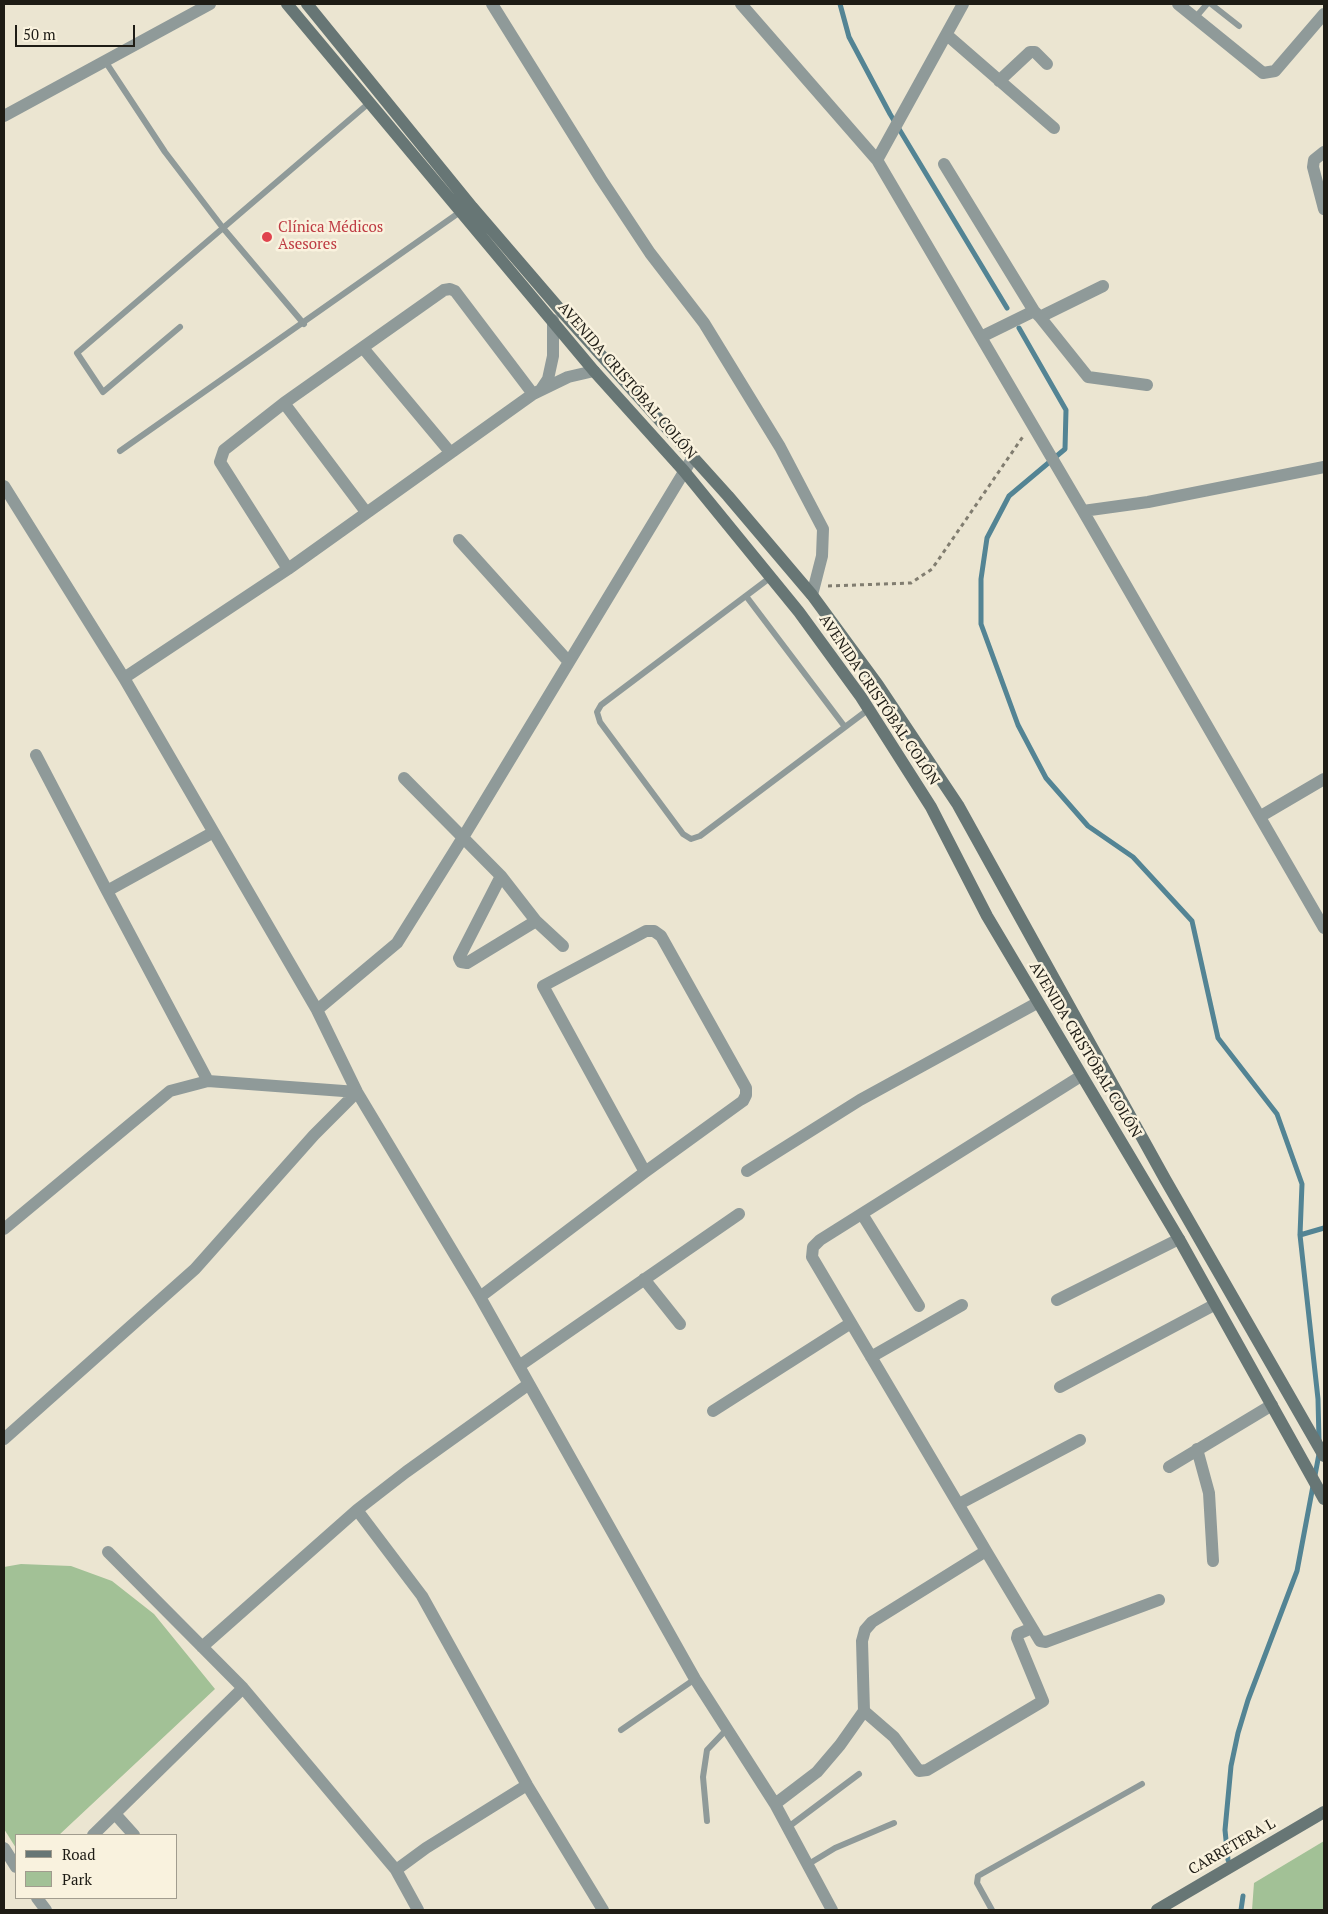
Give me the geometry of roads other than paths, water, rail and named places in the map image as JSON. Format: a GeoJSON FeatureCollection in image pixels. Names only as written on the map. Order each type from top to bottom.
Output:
{"type":"FeatureCollection","features":[{"type":"Feature","properties":{"kind":"street"},"geometry":{"type":"LineString","coordinates":[[4,116],[210,4]]}},
{"type":"Feature","properties":{"kind":"street","name":"AVENIDA CRISTÓBAL COLÓN"},"geometry":{"type":"LineString","coordinates":[[287,4],[594,371],[684,471],[799,612],[868,709],[931,807],[987,916],[1179,1240],[1214,1305],[1299,1450],[1324,1499]]}},
{"type":"Feature","properties":{"kind":"street","name":"AVENIDA CRISTÓBAL COLÓN"},"geometry":{"type":"LineString","coordinates":[[307,4],[484,221],[563,313],[813,591],[958,805],[1160,1170],[1324,1456]]}},
{"type":"Feature","properties":{"kind":"street"},"geometry":{"type":"LineString","coordinates":[[492,4],[601,179],[650,253],[704,324],[780,448],[823,529],[822,556],[813,591]]}},
{"type":"Feature","properties":{"kind":"street"},"geometry":{"type":"LineString","coordinates":[[741,4],[877,160],[1084,511],[1324,928]]}},
{"type":"Feature","properties":{"kind":"street"},"geometry":{"type":"LineString","coordinates":[[877,160],[963,4]]}},
{"type":"Feature","properties":{"kind":"street"},"geometry":{"type":"LineString","coordinates":[[1178,4],[1263,73],[1275,71],[1324,14]]}},
{"type":"Feature","properties":{"kind":"street"},"geometry":{"type":"LineString","coordinates":[[947,35],[1054,128]]}},
{"type":"Feature","properties":{"kind":"street"},"geometry":{"type":"LineString","coordinates":[[999,81],[1030,52],[1035,52],[1047,64]]}},
{"type":"Feature","properties":{"kind":"street"},"geometry":{"type":"LineString","coordinates":[[1324,152],[1314,160],[1313,167],[1324,209]]}},
{"type":"Feature","properties":{"kind":"street"},"geometry":{"type":"LineString","coordinates":[[944,164],[1037,314],[1088,377],[1147,385]]}},
{"type":"Feature","properties":{"kind":"street"},"geometry":{"type":"LineString","coordinates":[[981,337],[1103,286]]}},
{"type":"Feature","properties":{"kind":"street"},"geometry":{"type":"LineString","coordinates":[[288,569],[220,462],[224,450],[284,403],[444,290],[450,289],[455,291],[537,391]]}},
{"type":"Feature","properties":{"kind":"street"},"geometry":{"type":"LineString","coordinates":[[537,391],[548,379],[553,356],[553,320]]}},
{"type":"Feature","properties":{"kind":"street"},"geometry":{"type":"LineString","coordinates":[[363,348],[450,452]]}},
{"type":"Feature","properties":{"kind":"street"},"geometry":{"type":"LineString","coordinates":[[124,678],[288,569],[537,391],[568,377],[594,371]]}},
{"type":"Feature","properties":{"kind":"street"},"geometry":{"type":"LineString","coordinates":[[284,403],[366,512]]}},
{"type":"Feature","properties":{"kind":"street"},"geometry":{"type":"LineString","coordinates":[[317,1010],[397,943],[693,457]]}},
{"type":"Feature","properties":{"kind":"street"},"geometry":{"type":"LineString","coordinates":[[1084,511],[1148,502],[1324,467]]}},
{"type":"Feature","properties":{"kind":"street"},"geometry":{"type":"LineString","coordinates":[[4,486],[124,678],[212,833],[317,1010],[357,1092],[480,1297],[695,1679],[774,1804],[832,1910]]}},
{"type":"Feature","properties":{"kind":"street"},"geometry":{"type":"LineString","coordinates":[[4,513],[15,506]]}},
{"type":"Feature","properties":{"kind":"street"},"geometry":{"type":"LineString","coordinates":[[459,540],[568,661]]}},
{"type":"Feature","properties":{"kind":"street"},"geometry":{"type":"LineString","coordinates":[[36,755],[208,1080]]}},
{"type":"Feature","properties":{"kind":"street"},"geometry":{"type":"LineString","coordinates":[[404,778],[462,839],[501,876],[536,921],[563,946]]}},
{"type":"Feature","properties":{"kind":"street"},"geometry":{"type":"LineString","coordinates":[[1261,816],[1324,779]]}},
{"type":"Feature","properties":{"kind":"street"},"geometry":{"type":"LineString","coordinates":[[107,891],[212,833]]}},
{"type":"Feature","properties":{"kind":"street"},"geometry":{"type":"LineString","coordinates":[[501,876],[459,958],[461,962],[467,963],[536,921]]}},
{"type":"Feature","properties":{"kind":"street"},"geometry":{"type":"LineString","coordinates":[[480,1297],[645,1172],[743,1101],[746,1095],[746,1088],[661,936],[654,931],[646,931],[543,986],[645,1172]]}},
{"type":"Feature","properties":{"kind":"street"},"geometry":{"type":"LineString","coordinates":[[747,1171],[860,1100],[1037,1003]]}},
{"type":"Feature","properties":{"kind":"street"},"geometry":{"type":"LineString","coordinates":[[1081,1076],[820,1240],[813,1248],[812,1257],[1040,1642],[1046,1642],[1159,1600]]}},
{"type":"Feature","properties":{"kind":"street"},"geometry":{"type":"LineString","coordinates":[[4,1229],[170,1091],[208,1080],[357,1092]]}},
{"type":"Feature","properties":{"kind":"street"},"geometry":{"type":"LineString","coordinates":[[4,1439],[195,1269],[314,1135],[357,1092]]}},
{"type":"Feature","properties":{"kind":"street"},"geometry":{"type":"LineString","coordinates":[[519,1366],[739,1214]]}},
{"type":"Feature","properties":{"kind":"street"},"geometry":{"type":"LineString","coordinates":[[862,1214],[919,1306]]}},
{"type":"Feature","properties":{"kind":"street"},"geometry":{"type":"LineString","coordinates":[[1057,1300],[1179,1240]]}},
{"type":"Feature","properties":{"kind":"street"},"geometry":{"type":"LineString","coordinates":[[644,1279],[680,1324]]}},
{"type":"Feature","properties":{"kind":"street"},"geometry":{"type":"LineString","coordinates":[[871,1357],[962,1305]]}},
{"type":"Feature","properties":{"kind":"street"},"geometry":{"type":"LineString","coordinates":[[1060,1387],[1214,1305]]}},
{"type":"Feature","properties":{"kind":"street"},"geometry":{"type":"LineString","coordinates":[[713,1411],[851,1323]]}},
{"type":"Feature","properties":{"kind":"street"},"geometry":{"type":"LineString","coordinates":[[202,1647],[358,1510],[406,1472],[529,1384]]}},
{"type":"Feature","properties":{"kind":"street"},"geometry":{"type":"LineString","coordinates":[[1168,1467],[1272,1405]]}},
{"type":"Feature","properties":{"kind":"street"},"geometry":{"type":"LineString","coordinates":[[958,1504],[1080,1440]]}},
{"type":"Feature","properties":{"kind":"street"},"geometry":{"type":"LineString","coordinates":[[1197,1449],[1209,1493],[1213,1561]]}},
{"type":"Feature","properties":{"kind":"street"},"geometry":{"type":"LineString","coordinates":[[358,1510],[422,1596],[527,1785],[603,1910]]}},
{"type":"Feature","properties":{"kind":"street"},"geometry":{"type":"LineString","coordinates":[[774,1804],[816,1772],[840,1745],[864,1711],[862,1642],[865,1630],[872,1622],[986,1551]]}},
{"type":"Feature","properties":{"kind":"street"},"geometry":{"type":"LineString","coordinates":[[108,1552],[243,1688],[396,1870],[418,1910]]}},
{"type":"Feature","properties":{"kind":"street"},"geometry":{"type":"LineString","coordinates":[[864,1711],[894,1737],[919,1771],[927,1770],[1042,1701],[1016,1638],[1018,1634],[1032,1628]]}},
{"type":"Feature","properties":{"kind":"street"},"geometry":{"type":"LineString","coordinates":[[94,1834],[116,1815],[243,1688]]}},
{"type":"Feature","properties":{"kind":"street"},"geometry":{"type":"LineString","coordinates":[[396,1870],[426,1848],[527,1785]]}},
{"type":"Feature","properties":{"kind":"street","name":"CARRETERA L"},"geometry":{"type":"LineString","coordinates":[[1156,1910],[1324,1812]]}},
{"type":"Feature","properties":{"kind":"street"},"geometry":{"type":"LineString","coordinates":[[116,1815],[133,1834]]}},
{"type":"Feature","properties":{"kind":"street"},"geometry":{"type":"LineString","coordinates":[[4,1848],[15,1865]]}},
{"type":"Feature","properties":{"kind":"street"},"geometry":{"type":"LineString","coordinates":[[38,1899],[46,1910]]}},
{"type":"Feature","properties":{"kind":"lane"},"geometry":{"type":"LineString","coordinates":[[1195,18],[1209,4],[1239,26]]}},
{"type":"Feature","properties":{"kind":"lane"},"geometry":{"type":"LineString","coordinates":[[105,61],[164,152],[223,228],[304,324]]}},
{"type":"Feature","properties":{"kind":"lane"},"geometry":{"type":"LineString","coordinates":[[180,327],[103,392],[77,353],[369,103]]}},
{"type":"Feature","properties":{"kind":"lane"},"geometry":{"type":"LineString","coordinates":[[120,452],[304,324],[460,212]]}},
{"type":"Feature","properties":{"kind":"lane"},"geometry":{"type":"LineString","coordinates":[[771,577],[601,704],[597,712],[600,722],[683,834],[690,839],[700,836],[868,709]]}},
{"type":"Feature","properties":{"kind":"lane"},"geometry":{"type":"LineString","coordinates":[[746,596],[845,727]]}},
{"type":"Feature","properties":{"kind":"lane"},"geometry":{"type":"LineString","coordinates":[[621,1730],[695,1679]]}},
{"type":"Feature","properties":{"kind":"lane"},"geometry":{"type":"LineString","coordinates":[[707,1821],[703,1777],[707,1750],[727,1729]]}},
{"type":"Feature","properties":{"kind":"lane"},"geometry":{"type":"LineString","coordinates":[[787,1828],[859,1774]]}},
{"type":"Feature","properties":{"kind":"lane"},"geometry":{"type":"LineString","coordinates":[[992,1910],[977,1883],[978,1876],[1142,1784]]}},
{"type":"Feature","properties":{"kind":"lane"},"geometry":{"type":"LineString","coordinates":[[807,1865],[835,1848],[894,1823]]}},
{"type":"Feature","properties":{"kind":"waterway"},"geometry":{"type":"LineString","coordinates":[[840,4],[849,37],[890,114],[1007,308]]}},
{"type":"Feature","properties":{"kind":"waterway"},"geometry":{"type":"LineString","coordinates":[[1019,328],[1066,410],[1065,449],[1009,496],[987,538],[981,579],[981,624],[1018,725],[1046,778],[1088,826],[1133,857],[1192,921],[1218,1038],[1277,1114],[1302,1184],[1300,1235],[1318,1399],[1319,1440]]}},
{"type":"Feature","properties":{"kind":"waterway"},"geometry":{"type":"LineString","coordinates":[[1300,1235],[1324,1228]]}},
{"type":"Feature","properties":{"kind":"waterway"},"geometry":{"type":"LineString","coordinates":[[1228,1860],[1225,1830],[1231,1766],[1238,1733],[1248,1700],[1297,1571],[1319,1454]]}},
{"type":"Feature","properties":{"kind":"waterway"},"geometry":{"type":"LineString","coordinates":[[1241,1910],[1243,1896]]}},
{"type":"Feature","properties":{"kind":"place","name":"Clínica Médicos Asesores"},"geometry":{"type":"Point","coordinates":[267,237]}}]}
